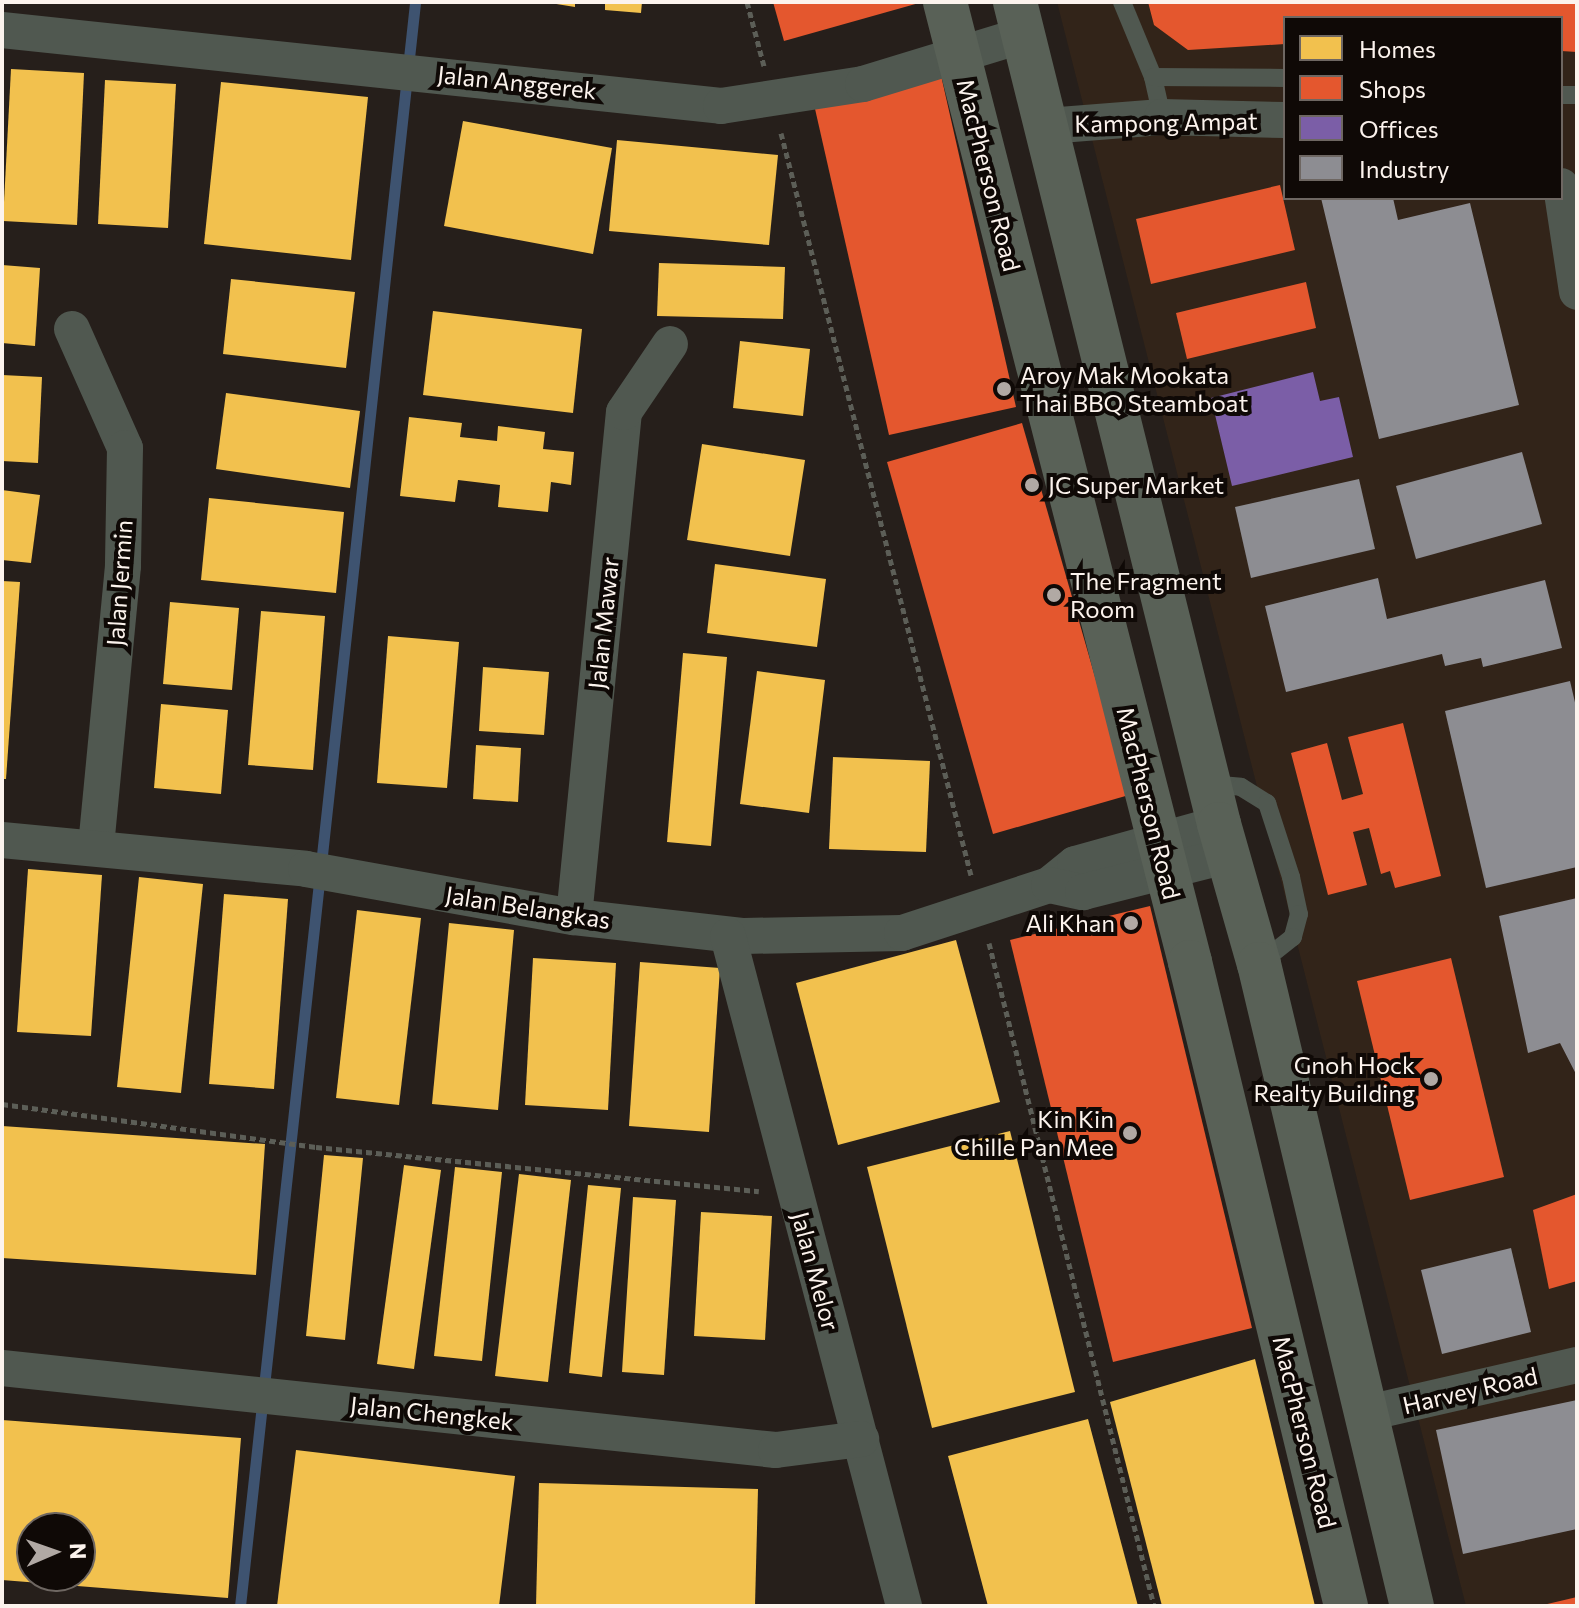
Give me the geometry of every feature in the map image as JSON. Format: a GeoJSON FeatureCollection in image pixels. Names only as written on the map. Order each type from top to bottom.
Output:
{"type":"FeatureCollection","features":[{"type":"Feature","properties":{"kind":"main road","name":"MacPherson Road"},"geometry":{"type":"LineString","coordinates":[[945,2],[1162,855],[1346,1606]]}},
{"type":"Feature","properties":{"kind":"main road"},"geometry":{"type":"LineString","coordinates":[[1019,18],[1219,821],[1259,964],[1363,1414],[1412,1606]]}},
{"type":"Feature","properties":{"kind":"street","name":"Jalan Anggerek"},"geometry":{"type":"LineString","coordinates":[[2,30],[372,69],[441,73],[721,106],[863,84],[959,55],[1019,18]]}},
{"type":"Feature","properties":{"kind":"street","name":"Kampong Ampat"},"geometry":{"type":"LineString","coordinates":[[1047,126],[1162,117],[1283,120]]}},
{"type":"Feature","properties":{"kind":"street"},"geometry":{"type":"LineString","coordinates":[[1563,199],[1577,292]]}},
{"type":"Feature","properties":{"kind":"street","name":"Jalan Jermin"},"geometry":{"type":"LineString","coordinates":[[72,329],[125,448],[123,566],[96,847]]}},
{"type":"Feature","properties":{"kind":"street","name":"Jalan Mawar"},"geometry":{"type":"LineString","coordinates":[[574,917],[624,412],[670,344]]}},
{"type":"Feature","properties":{"kind":"street","name":"Jalan Belangkas"},"geometry":{"type":"LineString","coordinates":[[2,840],[306,869],[574,917],[728,936],[902,933],[1049,885],[1083,892],[1162,855],[1219,821]]}},
{"type":"Feature","properties":{"kind":"street","name":"Jalan Melor"},"geometry":{"type":"LineString","coordinates":[[728,936],[904,1606]]}},
{"type":"Feature","properties":{"kind":"street","name":"Harvey Road"},"geometry":{"type":"LineString","coordinates":[[1363,1414],[1577,1365]]}},
{"type":"Feature","properties":{"kind":"street","name":"Jalan Chengkek"},"geometry":{"type":"LineString","coordinates":[[2,1368],[776,1450],[861,1439]]}},
{"type":"Feature","properties":{"kind":"lane"},"geometry":{"type":"LineString","coordinates":[[1122,2],[1153,77],[1162,117]]}},
{"type":"Feature","properties":{"kind":"lane"},"geometry":{"type":"LineString","coordinates":[[1153,77],[1283,78]]}},
{"type":"Feature","properties":{"kind":"lane"},"geometry":{"type":"LineString","coordinates":[[1219,821],[1241,787],[1267,803],[1291,877],[1299,914],[1293,937],[1259,964]]}},
{"type":"Feature","properties":{"kind":"path"},"geometry":{"type":"LineString","coordinates":[[747,2],[980,909],[1154,1606]]}},
{"type":"Feature","properties":{"kind":"path"},"geometry":{"type":"LineString","coordinates":[[2,1104],[316,1147],[796,1194]]}},
{"type":"Feature","properties":{"kind":"shaded area"},"geometry":{"type":"Polygon","coordinates":[[[1057,2],[1577,2],[1577,1606],[1466,1606],[1057,2]]]}},
{"type":"Feature","properties":{"kind":"building: Homes"},"geometry":{"type":"Polygon","coordinates":[[[544,2],[575,2],[575,7],[544,2]]]}},
{"type":"Feature","properties":{"kind":"building: Homes"},"geometry":{"type":"Polygon","coordinates":[[[605,2],[642,2],[641,13],[605,10],[605,2]]]}},
{"type":"Feature","properties":{"kind":"building: Homes"},"geometry":{"type":"Polygon","coordinates":[[[11,69],[84,73],[77,225],[3,221],[11,69]]]}},
{"type":"Feature","properties":{"kind":"building: Homes"},"geometry":{"type":"Polygon","coordinates":[[[105,80],[176,84],[168,228],[98,224],[105,80]]]}},
{"type":"Feature","properties":{"kind":"building: Homes"},"geometry":{"type":"Polygon","coordinates":[[[221,82],[368,97],[351,260],[204,244],[221,82]]]}},
{"type":"Feature","properties":{"kind":"building: Homes"},"geometry":{"type":"Polygon","coordinates":[[[463,121],[612,148],[593,254],[444,226],[463,121]]]}},
{"type":"Feature","properties":{"kind":"building: Homes"},"geometry":{"type":"Polygon","coordinates":[[[617,140],[778,155],[769,245],[609,231],[617,140]]]}},
{"type":"Feature","properties":{"kind":"building: Homes"},"geometry":{"type":"Polygon","coordinates":[[[659,263],[785,267],[783,319],[657,316],[659,263]]]}},
{"type":"Feature","properties":{"kind":"building: Homes"},"geometry":{"type":"Polygon","coordinates":[[[2,265],[40,268],[35,346],[2,343],[2,265]]]}},
{"type":"Feature","properties":{"kind":"building: Homes"},"geometry":{"type":"Polygon","coordinates":[[[231,279],[355,292],[346,368],[223,354],[231,279]]]}},
{"type":"Feature","properties":{"kind":"building: Homes"},"geometry":{"type":"Polygon","coordinates":[[[433,311],[582,329],[573,413],[423,395],[433,311]]]}},
{"type":"Feature","properties":{"kind":"building: Homes"},"geometry":{"type":"Polygon","coordinates":[[[740,341],[810,349],[803,416],[733,408],[740,341]]]}},
{"type":"Feature","properties":{"kind":"building: Homes"},"geometry":{"type":"Polygon","coordinates":[[[2,375],[42,377],[38,463],[2,461],[2,375]]]}},
{"type":"Feature","properties":{"kind":"building: Homes"},"geometry":{"type":"Polygon","coordinates":[[[226,393],[360,411],[350,488],[216,469],[226,393]]]}},
{"type":"Feature","properties":{"kind":"building: Homes"},"geometry":{"type":"Polygon","coordinates":[[[409,417],[462,423],[460,437],[497,441],[498,426],[545,432],[543,449],[574,452],[571,485],[551,482],[548,512],[498,507],[500,485],[458,480],[455,502],[400,496],[409,417]]]}},
{"type":"Feature","properties":{"kind":"building: Homes"},"geometry":{"type":"Polygon","coordinates":[[[702,444],[805,460],[790,556],[687,540],[702,444]]]}},
{"type":"Feature","properties":{"kind":"building: Homes"},"geometry":{"type":"Polygon","coordinates":[[[2,490],[40,495],[31,563],[2,560],[2,490]]]}},
{"type":"Feature","properties":{"kind":"building: Homes"},"geometry":{"type":"Polygon","coordinates":[[[209,498],[344,512],[336,593],[201,580],[209,498]]]}},
{"type":"Feature","properties":{"kind":"building: Homes"},"geometry":{"type":"Polygon","coordinates":[[[715,564],[826,579],[817,647],[707,633],[715,564]]]}},
{"type":"Feature","properties":{"kind":"building: Homes"},"geometry":{"type":"Polygon","coordinates":[[[2,581],[20,582],[6,779],[2,779],[2,581]]]}},
{"type":"Feature","properties":{"kind":"building: Homes"},"geometry":{"type":"Polygon","coordinates":[[[170,602],[239,608],[232,690],[163,684],[170,602]]]}},
{"type":"Feature","properties":{"kind":"building: Homes"},"geometry":{"type":"Polygon","coordinates":[[[261,611],[325,616],[313,770],[248,765],[261,611]]]}},
{"type":"Feature","properties":{"kind":"building: Homes"},"geometry":{"type":"Polygon","coordinates":[[[388,636],[459,642],[447,788],[377,783],[388,636]]]}},
{"type":"Feature","properties":{"kind":"building: Homes"},"geometry":{"type":"Polygon","coordinates":[[[683,653],[727,657],[711,846],[667,842],[683,653]]]}},
{"type":"Feature","properties":{"kind":"building: Homes"},"geometry":{"type":"Polygon","coordinates":[[[483,667],[549,672],[544,735],[479,731],[483,667]]]}},
{"type":"Feature","properties":{"kind":"building: Homes"},"geometry":{"type":"Polygon","coordinates":[[[757,671],[825,680],[809,813],[740,804],[757,671]]]}},
{"type":"Feature","properties":{"kind":"building: Homes"},"geometry":{"type":"Polygon","coordinates":[[[161,704],[228,710],[221,794],[154,788],[161,704]]]}},
{"type":"Feature","properties":{"kind":"building: Homes"},"geometry":{"type":"Polygon","coordinates":[[[476,745],[521,748],[518,802],[473,799],[476,745]]]}},
{"type":"Feature","properties":{"kind":"building: Homes"},"geometry":{"type":"Polygon","coordinates":[[[833,757],[930,761],[926,852],[829,849],[833,757]]]}},
{"type":"Feature","properties":{"kind":"building: Homes"},"geometry":{"type":"Polygon","coordinates":[[[28,869],[102,875],[91,1036],[17,1032],[28,869]]]}},
{"type":"Feature","properties":{"kind":"building: Homes"},"geometry":{"type":"Polygon","coordinates":[[[139,877],[203,884],[181,1093],[117,1087],[139,877]]]}},
{"type":"Feature","properties":{"kind":"building: Homes"},"geometry":{"type":"Polygon","coordinates":[[[224,894],[288,899],[274,1089],[209,1084],[224,894]]]}},
{"type":"Feature","properties":{"kind":"building: Homes"},"geometry":{"type":"Polygon","coordinates":[[[357,910],[421,918],[399,1105],[336,1098],[357,910]]]}},
{"type":"Feature","properties":{"kind":"building: Homes"},"geometry":{"type":"Polygon","coordinates":[[[449,923],[514,930],[498,1110],[432,1104],[449,923]]]}},
{"type":"Feature","properties":{"kind":"building: Homes"},"geometry":{"type":"Polygon","coordinates":[[[956,940],[1000,1102],[838,1145],[796,983],[956,940]]]}},
{"type":"Feature","properties":{"kind":"building: Homes"},"geometry":{"type":"Polygon","coordinates":[[[533,958],[616,963],[608,1110],[525,1105],[533,958]]]}},
{"type":"Feature","properties":{"kind":"building: Homes"},"geometry":{"type":"Polygon","coordinates":[[[640,962],[720,968],[709,1132],[629,1126],[640,962]]]}},
{"type":"Feature","properties":{"kind":"building: Homes"},"geometry":{"type":"Polygon","coordinates":[[[2,1126],[265,1144],[256,1275],[2,1258],[2,1126]]]}},
{"type":"Feature","properties":{"kind":"building: Homes"},"geometry":{"type":"Polygon","coordinates":[[[1010,1131],[1075,1392],[932,1428],[867,1167],[1010,1131]]]}},
{"type":"Feature","properties":{"kind":"building: Homes"},"geometry":{"type":"Polygon","coordinates":[[[324,1155],[363,1158],[345,1340],[306,1336],[324,1155]]]}},
{"type":"Feature","properties":{"kind":"building: Homes"},"geometry":{"type":"Polygon","coordinates":[[[404,1165],[441,1170],[414,1369],[377,1364],[404,1165]]]}},
{"type":"Feature","properties":{"kind":"building: Homes"},"geometry":{"type":"Polygon","coordinates":[[[455,1167],[502,1172],[482,1361],[434,1356],[455,1167]]]}},
{"type":"Feature","properties":{"kind":"building: Homes"},"geometry":{"type":"Polygon","coordinates":[[[519,1174],[571,1180],[548,1382],[495,1376],[519,1174]]]}},
{"type":"Feature","properties":{"kind":"building: Homes"},"geometry":{"type":"Polygon","coordinates":[[[588,1185],[621,1188],[602,1377],[569,1373],[588,1185]]]}},
{"type":"Feature","properties":{"kind":"building: Homes"},"geometry":{"type":"Polygon","coordinates":[[[633,1197],[676,1200],[664,1375],[622,1372],[633,1197]]]}},
{"type":"Feature","properties":{"kind":"building: Homes"},"geometry":{"type":"Polygon","coordinates":[[[701,1212],[772,1216],[765,1340],[694,1336],[701,1212]]]}},
{"type":"Feature","properties":{"kind":"building: Homes"},"geometry":{"type":"Polygon","coordinates":[[[1255,1359],[1315,1606],[1162,1606],[1110,1402],[1255,1359]]]}},
{"type":"Feature","properties":{"kind":"building: Homes"},"geometry":{"type":"Polygon","coordinates":[[[1088,1419],[1138,1606],[988,1606],[948,1456],[1088,1419]]]}},
{"type":"Feature","properties":{"kind":"building: Homes"},"geometry":{"type":"Polygon","coordinates":[[[2,1420],[241,1438],[228,1598],[96,1587],[96,1512],[16,1512],[16,1581],[2,1580],[2,1420]]]}},
{"type":"Feature","properties":{"kind":"building: Homes"},"geometry":{"type":"Polygon","coordinates":[[[296,1450],[515,1476],[499,1606],[277,1606],[296,1450]]]}},
{"type":"Feature","properties":{"kind":"building: Homes"},"geometry":{"type":"Polygon","coordinates":[[[539,1483],[758,1489],[755,1606],[536,1606],[539,1483]]]}},
{"type":"Feature","properties":{"kind":"building: Shops"},"geometry":{"type":"Polygon","coordinates":[[[773,2],[919,2],[919,3],[784,41],[773,2]]]}},
{"type":"Feature","properties":{"kind":"building: Shops"},"geometry":{"type":"Polygon","coordinates":[[[1148,2],[1577,2],[1577,52],[1563,51],[1563,16],[1283,16],[1283,44],[1188,50],[1154,25],[1148,2]]]}},
{"type":"Feature","properties":{"kind":"building: Shops"},"geometry":{"type":"Polygon","coordinates":[[[940,71],[1016,407],[889,435],[813,100],[940,71]]]}},
{"type":"Feature","properties":{"kind":"building: Shops"},"geometry":{"type":"Polygon","coordinates":[[[1280,185],[1295,250],[1151,284],[1136,219],[1280,185]]]}},
{"type":"Feature","properties":{"kind":"building: Shops"},"geometry":{"type":"Polygon","coordinates":[[[1306,282],[1316,328],[1187,359],[1176,313],[1306,282]]]}},
{"type":"Feature","properties":{"kind":"building: Shops"},"geometry":{"type":"Polygon","coordinates":[[[1022,423],[1129,795],[993,834],[887,462],[1022,423]]]}},
{"type":"Feature","properties":{"kind":"building: Shops"},"geometry":{"type":"Polygon","coordinates":[[[1403,723],[1441,876],[1395,888],[1390,871],[1381,874],[1369,828],[1353,832],[1367,885],[1328,895],[1291,753],[1327,743],[1342,800],[1363,794],[1348,737],[1403,723]]]}},
{"type":"Feature","properties":{"kind":"building: Shops"},"geometry":{"type":"Polygon","coordinates":[[[1150,906],[1252,1328],[1113,1362],[1010,940],[1150,906]]]}},
{"type":"Feature","properties":{"kind":"building: Shops","name":"Gnoh Hock Realty Building"},"geometry":{"type":"Polygon","coordinates":[[[1451,958],[1504,1177],[1410,1200],[1357,981],[1451,958]]]}},
{"type":"Feature","properties":{"kind":"building: Shops"},"geometry":{"type":"Polygon","coordinates":[[[1577,1194],[1577,1281],[1549,1289],[1533,1210],[1577,1194]]]}},
{"type":"Feature","properties":{"kind":"building: Shops"},"geometry":{"type":"Polygon","coordinates":[[[1577,1597],[1577,1606],[1543,1606],[1543,1605],[1577,1597]]]}},
{"type":"Feature","properties":{"kind":"building: Offices"},"geometry":{"type":"Polygon","coordinates":[[[1313,372],[1320,401],[1339,397],[1353,457],[1232,486],[1211,398],[1313,372]]]}},
{"type":"Feature","properties":{"kind":"building: Industry"},"geometry":{"type":"Polygon","coordinates":[[[1321,200],[1393,200],[1398,220],[1470,203],[1519,405],[1379,439],[1321,200]]]}},
{"type":"Feature","properties":{"kind":"building: Industry"},"geometry":{"type":"Polygon","coordinates":[[[1522,452],[1542,524],[1416,559],[1396,486],[1522,452]]]}},
{"type":"Feature","properties":{"kind":"building: Industry"},"geometry":{"type":"Polygon","coordinates":[[[1359,479],[1375,549],[1251,578],[1235,507],[1359,479]]]}},
{"type":"Feature","properties":{"kind":"building: Industry"},"geometry":{"type":"Polygon","coordinates":[[[1378,578],[1387,619],[1545,580],[1562,648],[1483,667],[1481,658],[1445,666],[1442,654],[1286,692],[1265,606],[1378,578]]]}},
{"type":"Feature","properties":{"kind":"building: Industry"},"geometry":{"type":"Polygon","coordinates":[[[1570,681],[1577,711],[1577,867],[1486,888],[1445,711],[1570,681]]]}},
{"type":"Feature","properties":{"kind":"building: Industry"},"geometry":{"type":"Polygon","coordinates":[[[1577,898],[1577,1076],[1560,1043],[1528,1053],[1499,916],[1577,898]]]}},
{"type":"Feature","properties":{"kind":"building: Industry"},"geometry":{"type":"Polygon","coordinates":[[[1511,1248],[1531,1332],[1442,1354],[1421,1270],[1511,1248]]]}},
{"type":"Feature","properties":{"kind":"building: Industry"},"geometry":{"type":"Polygon","coordinates":[[[1577,1400],[1577,1529],[1463,1554],[1436,1430],[1577,1400]]]}},
{"type":"Feature","properties":{"kind":"waterway"},"geometry":{"type":"LineString","coordinates":[[240,1606],[415,2]]}},
{"type":"Feature","properties":{"kind":"place","name":"Aroy Mak Mookata Thai BBQ Steamboat"},"geometry":{"type":"Point","coordinates":[1004,389]}},
{"type":"Feature","properties":{"kind":"place","name":"JC Super Market"},"geometry":{"type":"Point","coordinates":[1032,485]}},
{"type":"Feature","properties":{"kind":"place","name":"The Fragment Room"},"geometry":{"type":"Point","coordinates":[1054,595]}},
{"type":"Feature","properties":{"kind":"place","name":"Ali Khan"},"geometry":{"type":"Point","coordinates":[1131,923]}},
{"type":"Feature","properties":{"kind":"place","name":"Gnoh Hock Realty Building"},"geometry":{"type":"Point","coordinates":[1431,1079]}},
{"type":"Feature","properties":{"kind":"place","name":"Kin Kin Chille Pan Mee"},"geometry":{"type":"Point","coordinates":[1130,1133]}}]}
